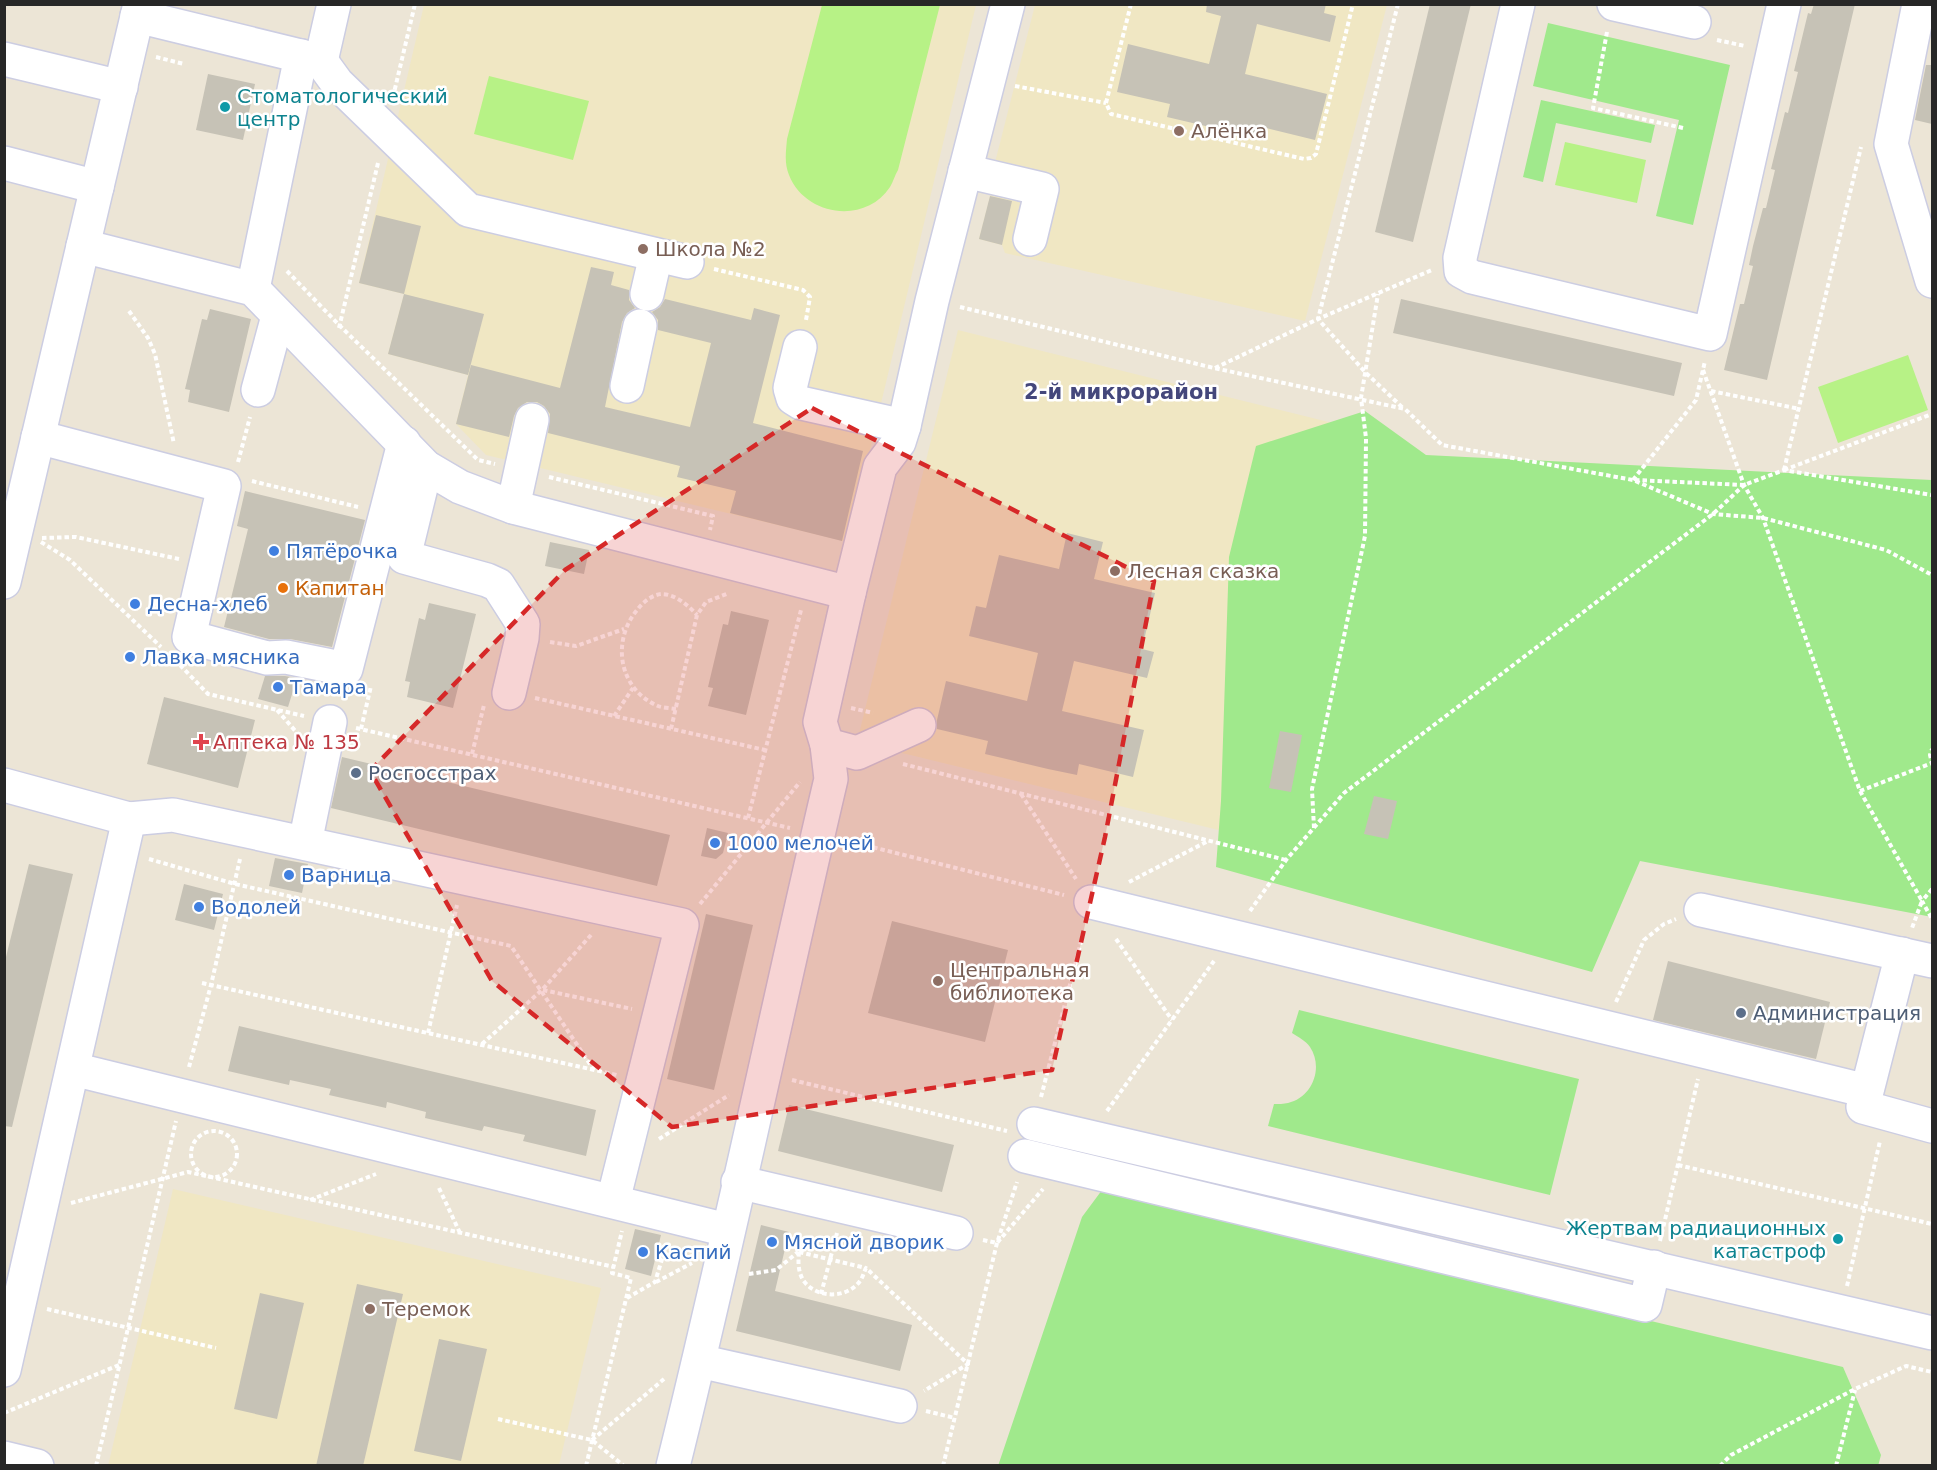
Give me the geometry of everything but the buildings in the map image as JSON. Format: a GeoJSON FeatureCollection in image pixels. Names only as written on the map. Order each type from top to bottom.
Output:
{"type":"FeatureCollection","features":[{"type":"Feature","properties":{"kind":"street"},"geometry":{"type":"LineString","coordinates":[[253,289],[311,58],[334,4]]}},
{"type":"Feature","properties":{"kind":"street"},"geometry":{"type":"LineString","coordinates":[[673,1466],[699,1361],[831,779],[827,745],[820,722],[849,592],[880,467],[899,442],[904,426],[987,81],[1008,4]]}},
{"type":"Feature","properties":{"kind":"street"},"geometry":{"type":"LineString","coordinates":[[1518,4],[1460,258],[1461,271],[1472,277],[1710,334],[1784,4]]}},
{"type":"Feature","properties":{"kind":"street"},"geometry":{"type":"LineString","coordinates":[[1919,4],[1891,144],[1931,268]]}},
{"type":"Feature","properties":{"kind":"street"},"geometry":{"type":"LineString","coordinates":[[4,582],[14,498],[38,437],[139,10],[311,58],[468,210],[672,259],[647,294]]}},
{"type":"Feature","properties":{"kind":"street"},"geometry":{"type":"LineString","coordinates":[[1611,16],[1694,22]]}},
{"type":"Feature","properties":{"kind":"street"},"geometry":{"type":"LineString","coordinates":[[4,59],[121,87]]}},
{"type":"Feature","properties":{"kind":"street"},"geometry":{"type":"LineString","coordinates":[[4,163],[97,187]]}},
{"type":"Feature","properties":{"kind":"street"},"geometry":{"type":"LineString","coordinates":[[965,171],[1042,189],[1030,240]]}},
{"type":"Feature","properties":{"kind":"street"},"geometry":{"type":"LineString","coordinates":[[83,246],[253,289],[426,467],[460,487],[513,507],[849,592]]}},
{"type":"Feature","properties":{"kind":"street"},"geometry":{"type":"LineString","coordinates":[[258,390],[278,316]]}},
{"type":"Feature","properties":{"kind":"street"},"geometry":{"type":"LineString","coordinates":[[627,386],[640,326]]}},
{"type":"Feature","properties":{"kind":"street"},"geometry":{"type":"LineString","coordinates":[[800,347],[790,388],[793,398],[801,403],[904,426]]}},
{"type":"Feature","properties":{"kind":"street"},"geometry":{"type":"LineString","coordinates":[[513,507],[532,420]]}},
{"type":"Feature","properties":{"kind":"street"},"geometry":{"type":"LineString","coordinates":[[38,437],[224,486],[189,637],[267,658],[286,657],[346,669],[404,443]]}},
{"type":"Feature","properties":{"kind":"street"},"geometry":{"type":"LineString","coordinates":[[426,467],[404,557],[498,585],[523,624],[522,638],[509,693]]}},
{"type":"Feature","properties":{"kind":"street"},"geometry":{"type":"LineString","coordinates":[[305,843],[330,722]]}},
{"type":"Feature","properties":{"kind":"street"},"geometry":{"type":"LineString","coordinates":[[827,745],[857,753],[919,725]]}},
{"type":"Feature","properties":{"kind":"street"},"geometry":{"type":"LineString","coordinates":[[4,785],[129,819],[174,815],[682,925],[624,1161],[621,1203]]}},
{"type":"Feature","properties":{"kind":"street"},"geometry":{"type":"LineString","coordinates":[[4,1370],[129,819]]}},
{"type":"Feature","properties":{"kind":"street"},"geometry":{"type":"LineString","coordinates":[[1091,902],[1704,1052],[1872,1104],[1932,1126]]}},
{"type":"Feature","properties":{"kind":"street"},"geometry":{"type":"LineString","coordinates":[[1701,910],[1917,958],[1872,1104]]}},
{"type":"Feature","properties":{"kind":"street"},"geometry":{"type":"LineString","coordinates":[[73,1069],[728,1230]]}},
{"type":"Feature","properties":{"kind":"street"},"geometry":{"type":"LineString","coordinates":[[1034,1124],[1932,1332]]}},
{"type":"Feature","properties":{"kind":"street"},"geometry":{"type":"LineString","coordinates":[[1025,1156],[1645,1305],[1654,1267]]}},
{"type":"Feature","properties":{"kind":"street"},"geometry":{"type":"LineString","coordinates":[[738,1182],[956,1233]]}},
{"type":"Feature","properties":{"kind":"street"},"geometry":{"type":"LineString","coordinates":[[699,1361],[900,1406]]}},
{"type":"Feature","properties":{"kind":"street"},"geometry":{"type":"LineString","coordinates":[[4,1458],[37,1466]]}},
{"type":"Feature","properties":{"kind":"path"},"geometry":{"type":"LineString","coordinates":[[316,354],[340,326],[415,4]]}},
{"type":"Feature","properties":{"kind":"path"},"geometry":{"type":"LineString","coordinates":[[1131,4],[1106,103],[1111,114],[1304,159],[1316,154],[1353,4]]}},
{"type":"Feature","properties":{"kind":"path"},"geometry":{"type":"LineString","coordinates":[[1318,319],[1398,4]]}},
{"type":"Feature","properties":{"kind":"path"},"geometry":{"type":"LineString","coordinates":[[1611,16],[1593,108],[1683,128]]}},
{"type":"Feature","properties":{"kind":"path"},"geometry":{"type":"LineString","coordinates":[[1694,22],[1704,36],[1773,53]]}},
{"type":"Feature","properties":{"kind":"path"},"geometry":{"type":"LineString","coordinates":[[152,56],[184,64]]}},
{"type":"Feature","properties":{"kind":"path"},"geometry":{"type":"LineString","coordinates":[[987,81],[1106,103]]}},
{"type":"Feature","properties":{"kind":"path"},"geometry":{"type":"LineString","coordinates":[[1784,470],[1863,138]]}},
{"type":"Feature","properties":{"kind":"path"},"geometry":{"type":"LineString","coordinates":[[262,246],[340,326],[478,460],[713,516],[704,557]]}},
{"type":"Feature","properties":{"kind":"path"},"geometry":{"type":"LineString","coordinates":[[1214,368],[1318,319],[1460,258]]}},
{"type":"Feature","properties":{"kind":"path"},"geometry":{"type":"LineString","coordinates":[[672,259],[803,290]]}},
{"type":"Feature","properties":{"kind":"path"},"geometry":{"type":"LineString","coordinates":[[1314,828],[1312,789],[1365,536],[1366,438],[1361,398],[1378,294]]}},
{"type":"Feature","properties":{"kind":"path"},"geometry":{"type":"LineString","coordinates":[[956,306],[1214,368],[1405,409]]}},
{"type":"Feature","properties":{"kind":"path"},"geometry":{"type":"LineString","coordinates":[[129,311],[148,338],[155,354],[180,474]]}},
{"type":"Feature","properties":{"kind":"path"},"geometry":{"type":"LineString","coordinates":[[1318,319],[1365,372],[1442,446],[1633,480],[1744,485]]}},
{"type":"Feature","properties":{"kind":"path"},"geometry":{"type":"LineString","coordinates":[[1633,480],[1696,400],[1703,370],[1744,485],[1763,518],[1860,791],[1932,919]]}},
{"type":"Feature","properties":{"kind":"path"},"geometry":{"type":"LineString","coordinates":[[238,461],[258,390]]}},
{"type":"Feature","properties":{"kind":"path"},"geometry":{"type":"LineString","coordinates":[[1711,391],[1800,409]]}},
{"type":"Feature","properties":{"kind":"path"},"geometry":{"type":"LineString","coordinates":[[1089,1136],[1286,860],[1344,793],[1713,514],[1744,485],[1932,414]]}},
{"type":"Feature","properties":{"kind":"path"},"geometry":{"type":"LineString","coordinates":[[1784,470],[1932,495]]}},
{"type":"Feature","properties":{"kind":"path"},"geometry":{"type":"LineString","coordinates":[[245,479],[385,514]]}},
{"type":"Feature","properties":{"kind":"path"},"geometry":{"type":"LineString","coordinates":[[1633,480],[1713,514],[1763,518],[1886,550],[1932,575]]}},
{"type":"Feature","properties":{"kind":"path"},"geometry":{"type":"LineString","coordinates":[[165,651],[70,560],[36,538],[76,537],[206,565]]}},
{"type":"Feature","properties":{"kind":"path"},"geometry":{"type":"LineString","coordinates":[[671,729],[697,615],[706,602],[728,593],[738,595]]}},
{"type":"Feature","properties":{"kind":"path"},"geometry":{"type":"LineString","coordinates":[[676,709],[659,707],[633,688],[625,670],[622,646],[624,629],[644,602],[660,594],[677,599],[697,615]]}},
{"type":"Feature","properties":{"kind":"path"},"geometry":{"type":"LineString","coordinates":[[748,818],[801,610],[790,608]]}},
{"type":"Feature","properties":{"kind":"path"},"geometry":{"type":"LineString","coordinates":[[522,638],[576,646],[624,629]]}},
{"type":"Feature","properties":{"kind":"path"},"geometry":{"type":"LineString","coordinates":[[174,659],[208,694],[798,830]]}},
{"type":"Feature","properties":{"kind":"path"},"geometry":{"type":"LineString","coordinates":[[614,716],[633,688]]}},
{"type":"Feature","properties":{"kind":"path"},"geometry":{"type":"LineString","coordinates":[[472,754],[488,689],[765,750]]}},
{"type":"Feature","properties":{"kind":"path"},"geometry":{"type":"LineString","coordinates":[[824,703],[878,714]]}},
{"type":"Feature","properties":{"kind":"path"},"geometry":{"type":"LineString","coordinates":[[1860,791],[1932,763],[1930,755],[1932,749]]}},
{"type":"Feature","properties":{"kind":"path"},"geometry":{"type":"LineString","coordinates":[[901,764],[1286,860]]}},
{"type":"Feature","properties":{"kind":"path"},"geometry":{"type":"LineString","coordinates":[[682,925],[803,779]]}},
{"type":"Feature","properties":{"kind":"path"},"geometry":{"type":"LineString","coordinates":[[1021,794],[1172,1020]]}},
{"type":"Feature","properties":{"kind":"path"},"geometry":{"type":"LineString","coordinates":[[96,1466],[182,1095],[235,884],[245,830]]}},
{"type":"Feature","properties":{"kind":"path"},"geometry":{"type":"LineString","coordinates":[[838,838],[1091,902],[1208,840]]}},
{"type":"Feature","properties":{"kind":"path"},"geometry":{"type":"LineString","coordinates":[[123,850],[235,884],[511,946],[594,1070]]}},
{"type":"Feature","properties":{"kind":"path"},"geometry":{"type":"LineString","coordinates":[[428,1033],[463,878]]}},
{"type":"Feature","properties":{"kind":"path"},"geometry":{"type":"LineString","coordinates":[[1917,958],[1922,901],[1932,889]]}},
{"type":"Feature","properties":{"kind":"path"},"geometry":{"type":"LineString","coordinates":[[624,1161],[763,1073],[1031,1137],[1091,902]]}},
{"type":"Feature","properties":{"kind":"path"},"geometry":{"type":"LineString","coordinates":[[481,1045],[542,990],[614,910]]}},
{"type":"Feature","properties":{"kind":"path"},"geometry":{"type":"LineString","coordinates":[[1605,1028],[1644,940],[1664,924],[1701,910]]}},
{"type":"Feature","properties":{"kind":"path"},"geometry":{"type":"LineString","coordinates":[[202,983],[644,1081]]}},
{"type":"Feature","properties":{"kind":"path"},"geometry":{"type":"LineString","coordinates":[[542,990],[660,1014]]}},
{"type":"Feature","properties":{"kind":"path"},"geometry":{"type":"LineString","coordinates":[[1654,1267],[1704,1052]]}},
{"type":"Feature","properties":{"kind":"path"},"geometry":{"type":"LineString","coordinates":[[1842,1311],[1865,1208],[1872,1104]]}},
{"type":"Feature","properties":{"kind":"path"},"geometry":{"type":"LineString","coordinates":[[217,1130],[226,1133],[233,1140],[237,1149],[237,1158],[234,1167],[227,1174],[209,1177],[201,1174],[195,1168],[190,1152],[199,1136],[207,1131],[217,1130]]}},
{"type":"Feature","properties":{"kind":"path"},"geometry":{"type":"LineString","coordinates":[[424,1155],[460,1233]]}},
{"type":"Feature","properties":{"kind":"path"},"geometry":{"type":"LineString","coordinates":[[944,1466],[997,1243],[1025,1156]]}},
{"type":"Feature","properties":{"kind":"path"},"geometry":{"type":"LineString","coordinates":[[1678,1165],[1932,1224]]}},
{"type":"Feature","properties":{"kind":"path"},"geometry":{"type":"LineString","coordinates":[[310,1200],[383,1171]]}},
{"type":"Feature","properties":{"kind":"path"},"geometry":{"type":"LineString","coordinates":[[40,1212],[188,1172],[614,1266]]}},
{"type":"Feature","properties":{"kind":"path"},"geometry":{"type":"LineString","coordinates":[[586,1466],[631,1278],[612,1273],[621,1203]]}},
{"type":"Feature","properties":{"kind":"path"},"geometry":{"type":"LineString","coordinates":[[821,1294],[844,1207]]}},
{"type":"Feature","properties":{"kind":"path"},"geometry":{"type":"LineString","coordinates":[[655,1282],[674,1216]]}},
{"type":"Feature","properties":{"kind":"path"},"geometry":{"type":"LineString","coordinates":[[798,1252],[866,1268],[968,1364]]}},
{"type":"Feature","properties":{"kind":"path"},"geometry":{"type":"LineString","coordinates":[[798,1252],[798,1267],[803,1279],[821,1294],[837,1295],[851,1289],[860,1280],[866,1268]]}},
{"type":"Feature","properties":{"kind":"path"},"geometry":{"type":"LineString","coordinates":[[745,1275],[776,1270],[798,1252]]}},
{"type":"Feature","properties":{"kind":"path"},"geometry":{"type":"LineString","coordinates":[[626,1298],[698,1259]]}},
{"type":"Feature","properties":{"kind":"path"},"geometry":{"type":"LineString","coordinates":[[20,1303],[216,1348]]}},
{"type":"Feature","properties":{"kind":"path"},"geometry":{"type":"LineString","coordinates":[[592,1440],[669,1375],[699,1361]]}},
{"type":"Feature","properties":{"kind":"path"},"geometry":{"type":"LineString","coordinates":[[900,1406],[968,1364]]}},
{"type":"Feature","properties":{"kind":"path"},"geometry":{"type":"LineString","coordinates":[[4,1413],[119,1365]]}},
{"type":"Feature","properties":{"kind":"path"},"geometry":{"type":"LineString","coordinates":[[1720,1466],[1731,1455],[1855,1389],[1905,1366],[1932,1372]]}},
{"type":"Feature","properties":{"kind":"path"},"geometry":{"type":"LineString","coordinates":[[1836,1466],[1855,1389]]}},
{"type":"Feature","properties":{"kind":"path"},"geometry":{"type":"LineString","coordinates":[[498,1419],[592,1440],[624,1466]]}},
{"type":"Feature","properties":{"kind":"highlighted area"},"geometry":{"type":"Polygon","coordinates":[[[812,408],[1154,581],[1105,837],[1052,1070],[672,1127],[492,981],[370,771],[565,570],[812,408]]]}},
{"type":"Feature","properties":{"kind":"shaded area","name":"Школа №2"},"geometry":{"type":"Polygon","coordinates":[[[424,5],[976,5],[848,542],[486,455],[456,424],[468,375],[388,354],[404,294],[359,283],[424,5]]]}},
{"type":"Feature","properties":{"kind":"shaded area","name":"Алёнка"},"geometry":{"type":"Polygon","coordinates":[[[1035,5],[1387,5],[1305,321],[1005,253],[1002,245],[979,239],[991,193],[988,190],[1035,5]]]}},
{"type":"Feature","properties":{"kind":"shaded area","name":"Лесная сказка"},"geometry":{"type":"Polygon","coordinates":[[[958,330],[1361,430],[1280,845],[857,742],[958,330]]]}},
{"type":"Feature","properties":{"kind":"shaded area","name":"Теремок"},"geometry":{"type":"Polygon","coordinates":[[[173,1189],[601,1288],[559,1465],[108,1466],[173,1189]]]}},
{"type":"Feature","properties":{"kind":"green space"},"geometry":{"type":"Polygon","coordinates":[[[822,5],[940,5],[898,170],[890,187],[879,199],[866,207],[851,211],[836,211],[808,200],[797,189],[786,166],[787,139],[822,5]]]}},
{"type":"Feature","properties":{"kind":"green space"},"geometry":{"type":"Polygon","coordinates":[[[1548,23],[1730,65],[1693,225],[1656,216],[1679,120],[1533,86],[1548,23]]]}},
{"type":"Feature","properties":{"kind":"green space"},"geometry":{"type":"Polygon","coordinates":[[[489,76],[589,101],[573,160],[474,134],[489,76]]]}},
{"type":"Feature","properties":{"kind":"green space"},"geometry":{"type":"Polygon","coordinates":[[[1541,100],[1655,125],[1651,143],[1556,123],[1543,182],[1523,177],[1541,100]]]}},
{"type":"Feature","properties":{"kind":"green space"},"geometry":{"type":"Polygon","coordinates":[[[1565,142],[1646,160],[1637,203],[1555,185],[1565,142]]]}},
{"type":"Feature","properties":{"kind":"green space"},"geometry":{"type":"Polygon","coordinates":[[[1908,355],[1928,410],[1838,443],[1818,387],[1908,355]]]}},
{"type":"Feature","properties":{"kind":"green space"},"geometry":{"type":"Polygon","coordinates":[[[1365,411],[1426,455],[1932,480],[1932,917],[1640,861],[1592,972],[1216,867],[1221,801],[1229,557],[1256,446],[1365,411]]]}},
{"type":"Feature","properties":{"kind":"green space"},"geometry":{"type":"Polygon","coordinates":[[[1299,1010],[1579,1079],[1550,1195],[1268,1126],[1274,1104],[1288,1103],[1304,1095],[1316,1073],[1314,1055],[1310,1047],[1292,1033],[1299,1010]]]}},
{"type":"Feature","properties":{"kind":"green space"},"geometry":{"type":"Polygon","coordinates":[[[1128,1155],[1262,1182],[1250,1225],[1843,1367],[1881,1455],[1878,1466],[998,1466],[1082,1217],[1128,1155]]]}},
{"type":"Feature","properties":{"kind":"place","name":"Стоматологический центр"},"geometry":{"type":"Point","coordinates":[225,107]}},
{"type":"Feature","properties":{"kind":"place","name":"Алёнка"},"geometry":{"type":"Point","coordinates":[1179,131]}},
{"type":"Feature","properties":{"kind":"place","name":"Школа №2"},"geometry":{"type":"Point","coordinates":[643,249]}},
{"type":"Feature","properties":{"kind":"place","name":"Пятёрочка"},"geometry":{"type":"Point","coordinates":[274,551]}},
{"type":"Feature","properties":{"kind":"place","name":"Лесная сказка"},"geometry":{"type":"Point","coordinates":[1115,571]}},
{"type":"Feature","properties":{"kind":"place","name":"Капитан"},"geometry":{"type":"Point","coordinates":[283,588]}},
{"type":"Feature","properties":{"kind":"place","name":"Десна-хлеб"},"geometry":{"type":"Point","coordinates":[135,604]}},
{"type":"Feature","properties":{"kind":"place","name":"Лавка мясника"},"geometry":{"type":"Point","coordinates":[130,657]}},
{"type":"Feature","properties":{"kind":"place","name":"Тамара"},"geometry":{"type":"Point","coordinates":[278,687]}},
{"type":"Feature","properties":{"kind":"place","name":"Аптека № 135"},"geometry":{"type":"Point","coordinates":[201,742]}},
{"type":"Feature","properties":{"kind":"place","name":"Росгосстрах"},"geometry":{"type":"Point","coordinates":[356,773]}},
{"type":"Feature","properties":{"kind":"place","name":"1000 мелочей"},"geometry":{"type":"Point","coordinates":[715,843]}},
{"type":"Feature","properties":{"kind":"place","name":"Варница"},"geometry":{"type":"Point","coordinates":[289,875]}},
{"type":"Feature","properties":{"kind":"place","name":"Водолей"},"geometry":{"type":"Point","coordinates":[199,907]}},
{"type":"Feature","properties":{"kind":"place","name":"Центральная библиотека"},"geometry":{"type":"Point","coordinates":[938,981]}},
{"type":"Feature","properties":{"kind":"place","name":"Администрация"},"geometry":{"type":"Point","coordinates":[1741,1013]}},
{"type":"Feature","properties":{"kind":"place","name":"Жертвам радиационных катастроф"},"geometry":{"type":"Point","coordinates":[1838,1239]}},
{"type":"Feature","properties":{"kind":"place","name":"Мясной дворик"},"geometry":{"type":"Point","coordinates":[772,1242]}},
{"type":"Feature","properties":{"kind":"place","name":"Каспий"},"geometry":{"type":"Point","coordinates":[643,1252]}},
{"type":"Feature","properties":{"kind":"place","name":"Теремок"},"geometry":{"type":"Point","coordinates":[370,1309]}},
{"type":"Feature","properties":{"kind":"district","name":"2-й микрорайон"},"geometry":{"type":"Point","coordinates":[1121,392]}}]}
